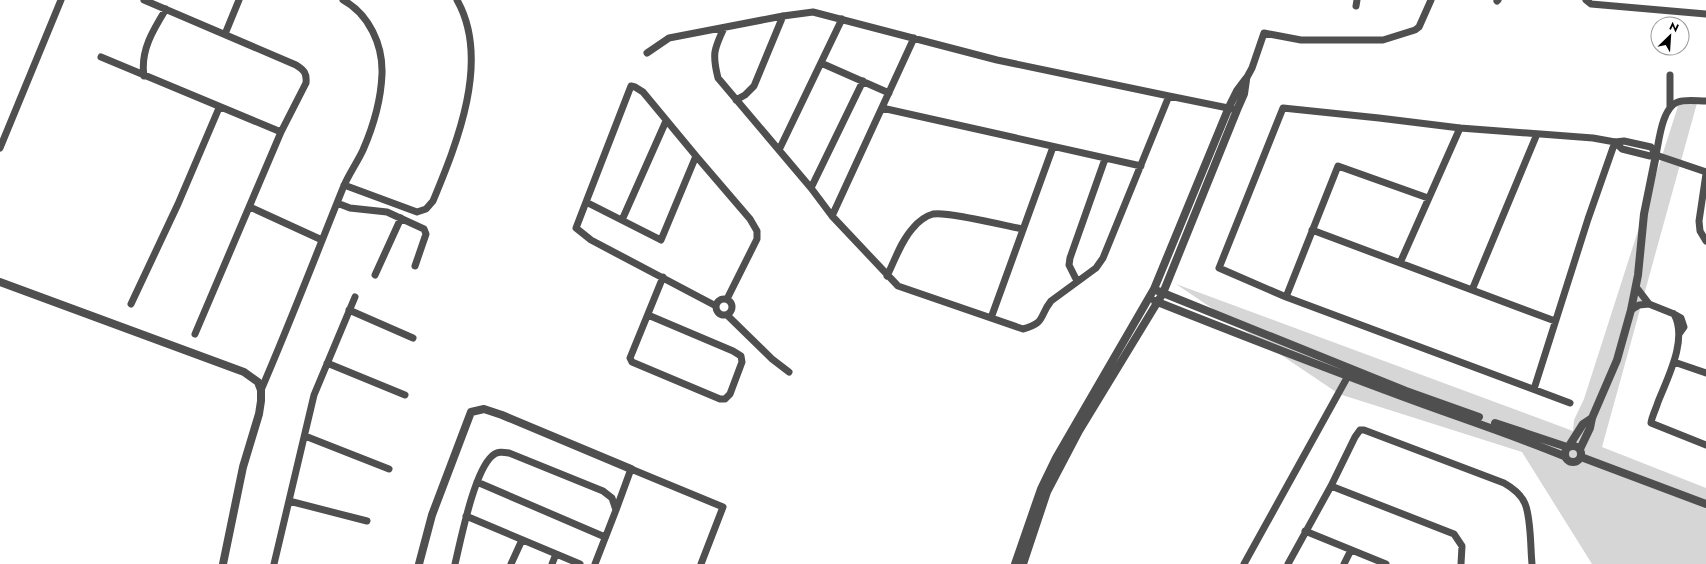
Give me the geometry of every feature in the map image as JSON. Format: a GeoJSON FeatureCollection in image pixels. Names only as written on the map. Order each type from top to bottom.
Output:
{"type":"FeatureCollection","features":[{"type":"Feature","properties":{"kind":"street"},"geometry":{"type":"LineString","coordinates":[[0,148],[61,0]]}},
{"type":"Feature","properties":{"kind":"street"},"geometry":{"type":"LineString","coordinates":[[144,0],[296,65],[303,69],[307,76],[306,83],[281,132],[195,334]]}},
{"type":"Feature","properties":{"kind":"street"},"geometry":{"type":"LineString","coordinates":[[224,34],[239,0]]}},
{"type":"Feature","properties":{"kind":"street"},"geometry":{"type":"LineString","coordinates":[[223,564],[243,467],[259,414],[261,390],[344,185],[363,151],[381,90],[381,52],[371,29],[358,12],[343,0]]}},
{"type":"Feature","properties":{"kind":"street"},"geometry":{"type":"LineString","coordinates":[[344,185],[417,212],[426,209],[433,201],[461,128],[469,87],[471,67],[468,26],[457,0]]}},
{"type":"Feature","properties":{"kind":"street"},"geometry":{"type":"LineString","coordinates":[[1015,564],[1041,488],[1053,464],[1074,425],[1154,289],[1229,107],[1237,91],[1252,68],[1264,33],[1301,40],[1383,40],[1415,30],[1419,27],[1431,0]]}},
{"type":"Feature","properties":{"kind":"street"},"geometry":{"type":"LineString","coordinates":[[1586,0],[1592,4],[1706,14]]}},
{"type":"Feature","properties":{"kind":"street"},"geometry":{"type":"LineString","coordinates":[[144,76],[143,67],[147,44],[166,9]]}},
{"type":"Feature","properties":{"kind":"street"},"geometry":{"type":"LineString","coordinates":[[647,53],[669,38],[784,16],[813,12],[996,60],[1229,107],[1237,110]]}},
{"type":"Feature","properties":{"kind":"street"},"geometry":{"type":"LineString","coordinates":[[736,100],[745,95],[754,86],[784,16]]}},
{"type":"Feature","properties":{"kind":"street"},"geometry":{"type":"LineString","coordinates":[[779,150],[842,19]]}},
{"type":"Feature","properties":{"kind":"street"},"geometry":{"type":"LineString","coordinates":[[724,28],[714,51],[714,64],[718,78],[811,188],[832,216],[887,276],[898,286],[1023,329],[1034,326],[1041,321],[1046,308],[1051,301],[1096,268],[1103,258],[1169,96]]}},
{"type":"Feature","properties":{"kind":"street"},"geometry":{"type":"LineString","coordinates":[[832,216],[914,38]]}},
{"type":"Feature","properties":{"kind":"street"},"geometry":{"type":"LineString","coordinates":[[101,57],[219,108],[281,132]]}},
{"type":"Feature","properties":{"kind":"street"},"geometry":{"type":"LineString","coordinates":[[821,63],[889,93]]}},
{"type":"Feature","properties":{"kind":"street"},"geometry":{"type":"LineString","coordinates":[[1592,418],[1583,424],[1567,450],[1568,461],[1574,462],[1580,453],[1590,428],[1592,418],[1616,360],[1631,310],[1636,287],[1644,214],[1656,155],[1666,115],[1670,107],[1670,75]]}},
{"type":"Feature","properties":{"kind":"street"},"geometry":{"type":"LineString","coordinates":[[1022,564],[1048,492],[1079,431],[1163,293],[1244,94],[1246,79]]}},
{"type":"Feature","properties":{"kind":"street"},"geometry":{"type":"LineString","coordinates":[[811,188],[863,82]]}},
{"type":"Feature","properties":{"kind":"street"},"geometry":{"type":"LineString","coordinates":[[727,299],[757,239],[757,231],[750,220],[643,92],[631,86],[576,228],[591,240],[716,306],[719,313],[727,315],[772,359],[788,372]]}},
{"type":"Feature","properties":{"kind":"street"},"geometry":{"type":"LineString","coordinates":[[1670,107],[1678,101],[1706,101]]}},
{"type":"Feature","properties":{"kind":"street"},"geometry":{"type":"LineString","coordinates":[[131,304],[178,204],[219,108]]}},
{"type":"Feature","properties":{"kind":"street"},"geometry":{"type":"LineString","coordinates":[[882,108],[1141,166]]}},
{"type":"Feature","properties":{"kind":"street"},"geometry":{"type":"LineString","coordinates":[[1570,403],[1286,297],[1219,268],[1284,108],[1460,128],[1593,138],[1615,142],[1624,141],[1652,147],[1656,155],[1706,173],[1699,221],[1700,231],[1706,241]]}},
{"type":"Feature","properties":{"kind":"street"},"geometry":{"type":"LineString","coordinates":[[622,220],[666,121]]}},
{"type":"Feature","properties":{"kind":"street"},"geometry":{"type":"LineString","coordinates":[[1400,263],[1460,128]]}},
{"type":"Feature","properties":{"kind":"street"},"geometry":{"type":"LineString","coordinates":[[1472,290],[1537,134]]}},
{"type":"Feature","properties":{"kind":"street"},"geometry":{"type":"LineString","coordinates":[[1534,389],[1555,321],[1615,142]]}},
{"type":"Feature","properties":{"kind":"street"},"geometry":{"type":"LineString","coordinates":[[991,318],[1053,147]]}},
{"type":"Feature","properties":{"kind":"street"},"geometry":{"type":"LineString","coordinates":[[586,202],[661,240],[696,156]]}},
{"type":"Feature","properties":{"kind":"street"},"geometry":{"type":"LineString","coordinates":[[1077,282],[1069,265],[1070,258],[1105,159]]}},
{"type":"Feature","properties":{"kind":"street"},"geometry":{"type":"LineString","coordinates":[[1286,297],[1338,166],[1428,198]]}},
{"type":"Feature","properties":{"kind":"street"},"geometry":{"type":"LineString","coordinates":[[337,203],[350,208],[387,212],[425,231],[426,234],[415,266]]}},
{"type":"Feature","properties":{"kind":"street"},"geometry":{"type":"LineString","coordinates":[[250,207],[322,240]]}},
{"type":"Feature","properties":{"kind":"street"},"geometry":{"type":"LineString","coordinates":[[887,276],[905,238],[914,226],[924,218],[934,214],[948,215],[1023,229]]}},
{"type":"Feature","properties":{"kind":"street"},"geometry":{"type":"LineString","coordinates":[[375,275],[401,218]]}},
{"type":"Feature","properties":{"kind":"street"},"geometry":{"type":"LineString","coordinates":[[1312,230],[1555,321]]}},
{"type":"Feature","properties":{"kind":"street"},"geometry":{"type":"LineString","coordinates":[[648,315],[733,351],[741,356],[742,362],[730,394],[725,399],[720,399],[632,362],[630,358],[663,277]]}},
{"type":"Feature","properties":{"kind":"street"},"geometry":{"type":"LineString","coordinates":[[0,282],[244,372],[258,382],[261,390]]}},
{"type":"Feature","properties":{"kind":"street"},"geometry":{"type":"LineString","coordinates":[[1636,287],[1650,304]]}},
{"type":"Feature","properties":{"kind":"street"},"geometry":{"type":"LineString","coordinates":[[1154,289],[1406,391],[1567,450]]}},
{"type":"Feature","properties":{"kind":"street"},"geometry":{"type":"LineString","coordinates":[[274,564],[314,395],[355,297]]}},
{"type":"Feature","properties":{"kind":"street"},"geometry":{"type":"LineString","coordinates":[[1148,298],[1348,376],[1422,403],[1567,450],[1575,445],[1580,453],[1706,504]]}},
{"type":"Feature","properties":{"kind":"street"},"geometry":{"type":"LineString","coordinates":[[716,306],[721,299],[727,299],[731,303],[732,308],[727,315]]}},
{"type":"Feature","properties":{"kind":"street"},"geometry":{"type":"LineString","coordinates":[[1631,310],[1639,305],[1650,304],[1679,316],[1683,322],[1684,327],[1679,334],[1674,362],[1652,423],[1706,445]]}},
{"type":"Feature","properties":{"kind":"street"},"geometry":{"type":"LineString","coordinates":[[349,310],[413,338]]}},
{"type":"Feature","properties":{"kind":"street"},"geometry":{"type":"LineString","coordinates":[[1674,362],[1706,373]]}},
{"type":"Feature","properties":{"kind":"street"},"geometry":{"type":"LineString","coordinates":[[327,363],[405,395]]}},
{"type":"Feature","properties":{"kind":"street"},"geometry":{"type":"LineString","coordinates":[[1244,564],[1348,376]]}},
{"type":"Feature","properties":{"kind":"street"},"geometry":{"type":"LineString","coordinates":[[419,564],[432,515],[471,412],[484,409],[723,507],[701,564]]}},
{"type":"Feature","properties":{"kind":"street"},"geometry":{"type":"LineString","coordinates":[[1288,564],[1331,486],[1355,437],[1360,430],[1364,430],[1514,488],[1522,497],[1528,509],[1532,564]]}},
{"type":"Feature","properties":{"kind":"street"},"geometry":{"type":"LineString","coordinates":[[305,436],[389,469]]}},
{"type":"Feature","properties":{"kind":"street"},"geometry":{"type":"LineString","coordinates":[[455,564],[466,516],[477,482],[492,456],[499,452],[509,453],[603,490],[612,498],[616,510]]}},
{"type":"Feature","properties":{"kind":"street"},"geometry":{"type":"LineString","coordinates":[[595,564],[631,469]]}},
{"type":"Feature","properties":{"kind":"street"},"geometry":{"type":"LineString","coordinates":[[477,482],[606,537]]}},
{"type":"Feature","properties":{"kind":"street"},"geometry":{"type":"LineString","coordinates":[[1331,486],[1454,534],[1462,546],[1461,564]]}},
{"type":"Feature","properties":{"kind":"street"},"geometry":{"type":"LineString","coordinates":[[289,501],[367,522]]}},
{"type":"Feature","properties":{"kind":"street"},"geometry":{"type":"LineString","coordinates":[[466,516],[580,564]]}},
{"type":"Feature","properties":{"kind":"street"},"geometry":{"type":"LineString","coordinates":[[1305,531],[1386,564]]}},
{"type":"Feature","properties":{"kind":"street"},"geometry":{"type":"LineString","coordinates":[[511,564],[522,540]]}},
{"type":"Feature","properties":{"kind":"street"},"geometry":{"type":"LineString","coordinates":[[1344,564],[1351,550]]}},
{"type":"Feature","properties":{"kind":"street"},"geometry":{"type":"LineString","coordinates":[[552,564],[556,554]]}},
{"type":"Feature","properties":{"kind":"shaded area"},"geometry":{"type":"Polygon","coordinates":[[[1679,103],[1697,103],[1602,447],[1706,488],[1706,564],[1592,564],[1522,452],[1339,394],[1176,284],[1573,431],[1574,420],[1584,399],[1679,103]]]}}]}
